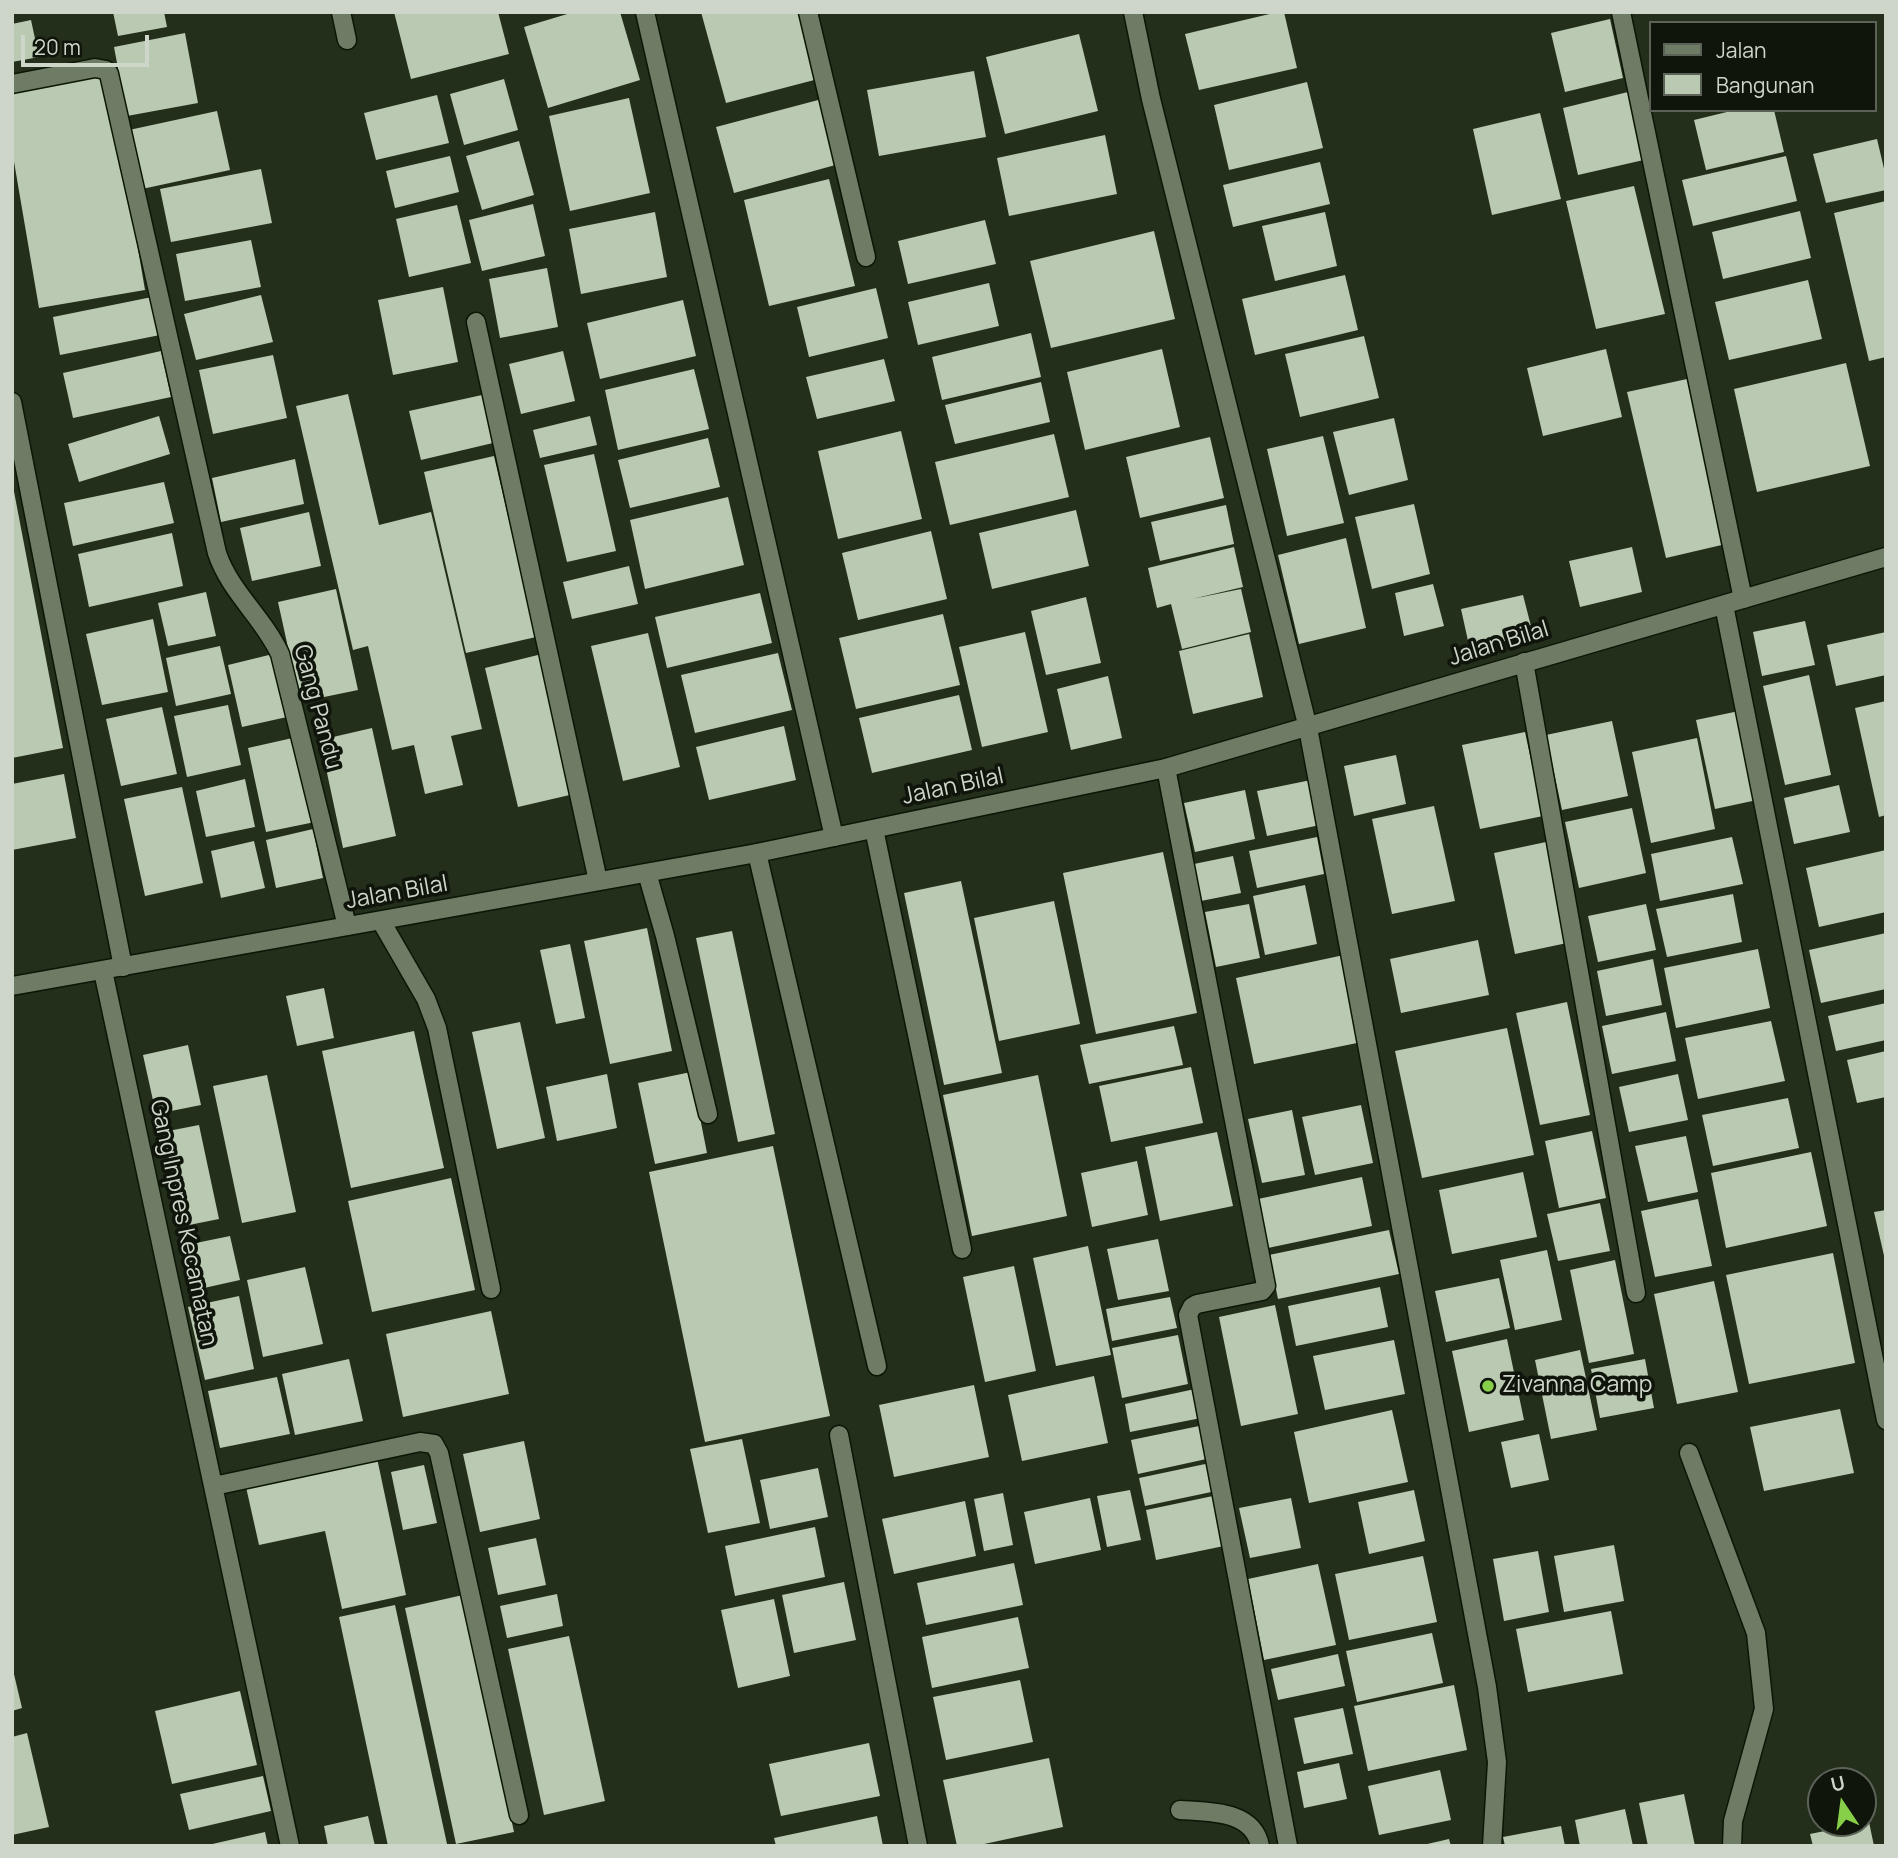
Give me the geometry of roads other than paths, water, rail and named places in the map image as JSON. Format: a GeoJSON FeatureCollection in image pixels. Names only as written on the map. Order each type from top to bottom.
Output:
{"type":"FeatureCollection","features":[{"type":"Feature","properties":{"kind":"street"},"geometry":{"type":"LineString","coordinates":[[341,12],[347,40]]}},
{"type":"Feature","properties":{"kind":"street"},"geometry":{"type":"LineString","coordinates":[[645,12],[834,837]]}},
{"type":"Feature","properties":{"kind":"street"},"geometry":{"type":"LineString","coordinates":[[808,12],[866,257]]}},
{"type":"Feature","properties":{"kind":"street"},"geometry":{"type":"LineString","coordinates":[[1133,12],[1151,99],[1308,727],[1487,1686],[1497,1762],[1492,1846]]}},
{"type":"Feature","properties":{"kind":"street"},"geometry":{"type":"LineString","coordinates":[[1621,12],[1743,599]]}},
{"type":"Feature","properties":{"kind":"street","name":"Gang Pandu"},"geometry":{"type":"LineString","coordinates":[[12,84],[95,68],[106,70],[109,74],[217,553],[231,584],[265,627],[280,654],[347,926]]}},
{"type":"Feature","properties":{"kind":"street"},"geometry":{"type":"LineString","coordinates":[[476,322],[598,881]]}},
{"type":"Feature","properties":{"kind":"street"},"geometry":{"type":"LineString","coordinates":[[12,402],[123,967]]}},
{"type":"Feature","properties":{"kind":"street","name":"Jalan Bilal"},"geometry":{"type":"LineString","coordinates":[[12,986],[757,853],[1166,768],[1886,557]]}},
{"type":"Feature","properties":{"kind":"street"},"geometry":{"type":"LineString","coordinates":[[1724,605],[1886,1420]]}},
{"type":"Feature","properties":{"kind":"street"},"geometry":{"type":"LineString","coordinates":[[1524,662],[1636,1293]]}},
{"type":"Feature","properties":{"kind":"street"},"geometry":{"type":"LineString","coordinates":[[1166,768],[1266,1286],[1262,1291],[1197,1304],[1188,1315],[1288,1846]]}},
{"type":"Feature","properties":{"kind":"street"},"geometry":{"type":"LineString","coordinates":[[874,829],[962,1250]]}},
{"type":"Feature","properties":{"kind":"street"},"geometry":{"type":"LineString","coordinates":[[757,853],[877,1366]]}},
{"type":"Feature","properties":{"kind":"street"},"geometry":{"type":"LineString","coordinates":[[647,873],[708,1114]]}},
{"type":"Feature","properties":{"kind":"street"},"geometry":{"type":"LineString","coordinates":[[381,921],[426,999],[437,1028],[491,1289]]}},
{"type":"Feature","properties":{"kind":"street","name":"Gang Inpres Kecamatan"},"geometry":{"type":"LineString","coordinates":[[103,971],[290,1846]]}},
{"type":"Feature","properties":{"kind":"street"},"geometry":{"type":"LineString","coordinates":[[839,1435],[918,1846]]}},
{"type":"Feature","properties":{"kind":"street"},"geometry":{"type":"LineString","coordinates":[[215,1486],[420,1443],[434,1444],[439,1453],[519,1815]]}},
{"type":"Feature","properties":{"kind":"street"},"geometry":{"type":"LineString","coordinates":[[1689,1453],[1756,1633],[1764,1709],[1732,1821],[1732,1846]]}},
{"type":"Feature","properties":{"kind":"street"},"geometry":{"type":"LineString","coordinates":[[1180,1810],[1220,1812],[1245,1821],[1258,1834],[1260,1846]]}},
{"type":"Feature","properties":{"kind":"place","name":"Zivanna Camp"},"geometry":{"type":"Point","coordinates":[1488,1386]}}]}
